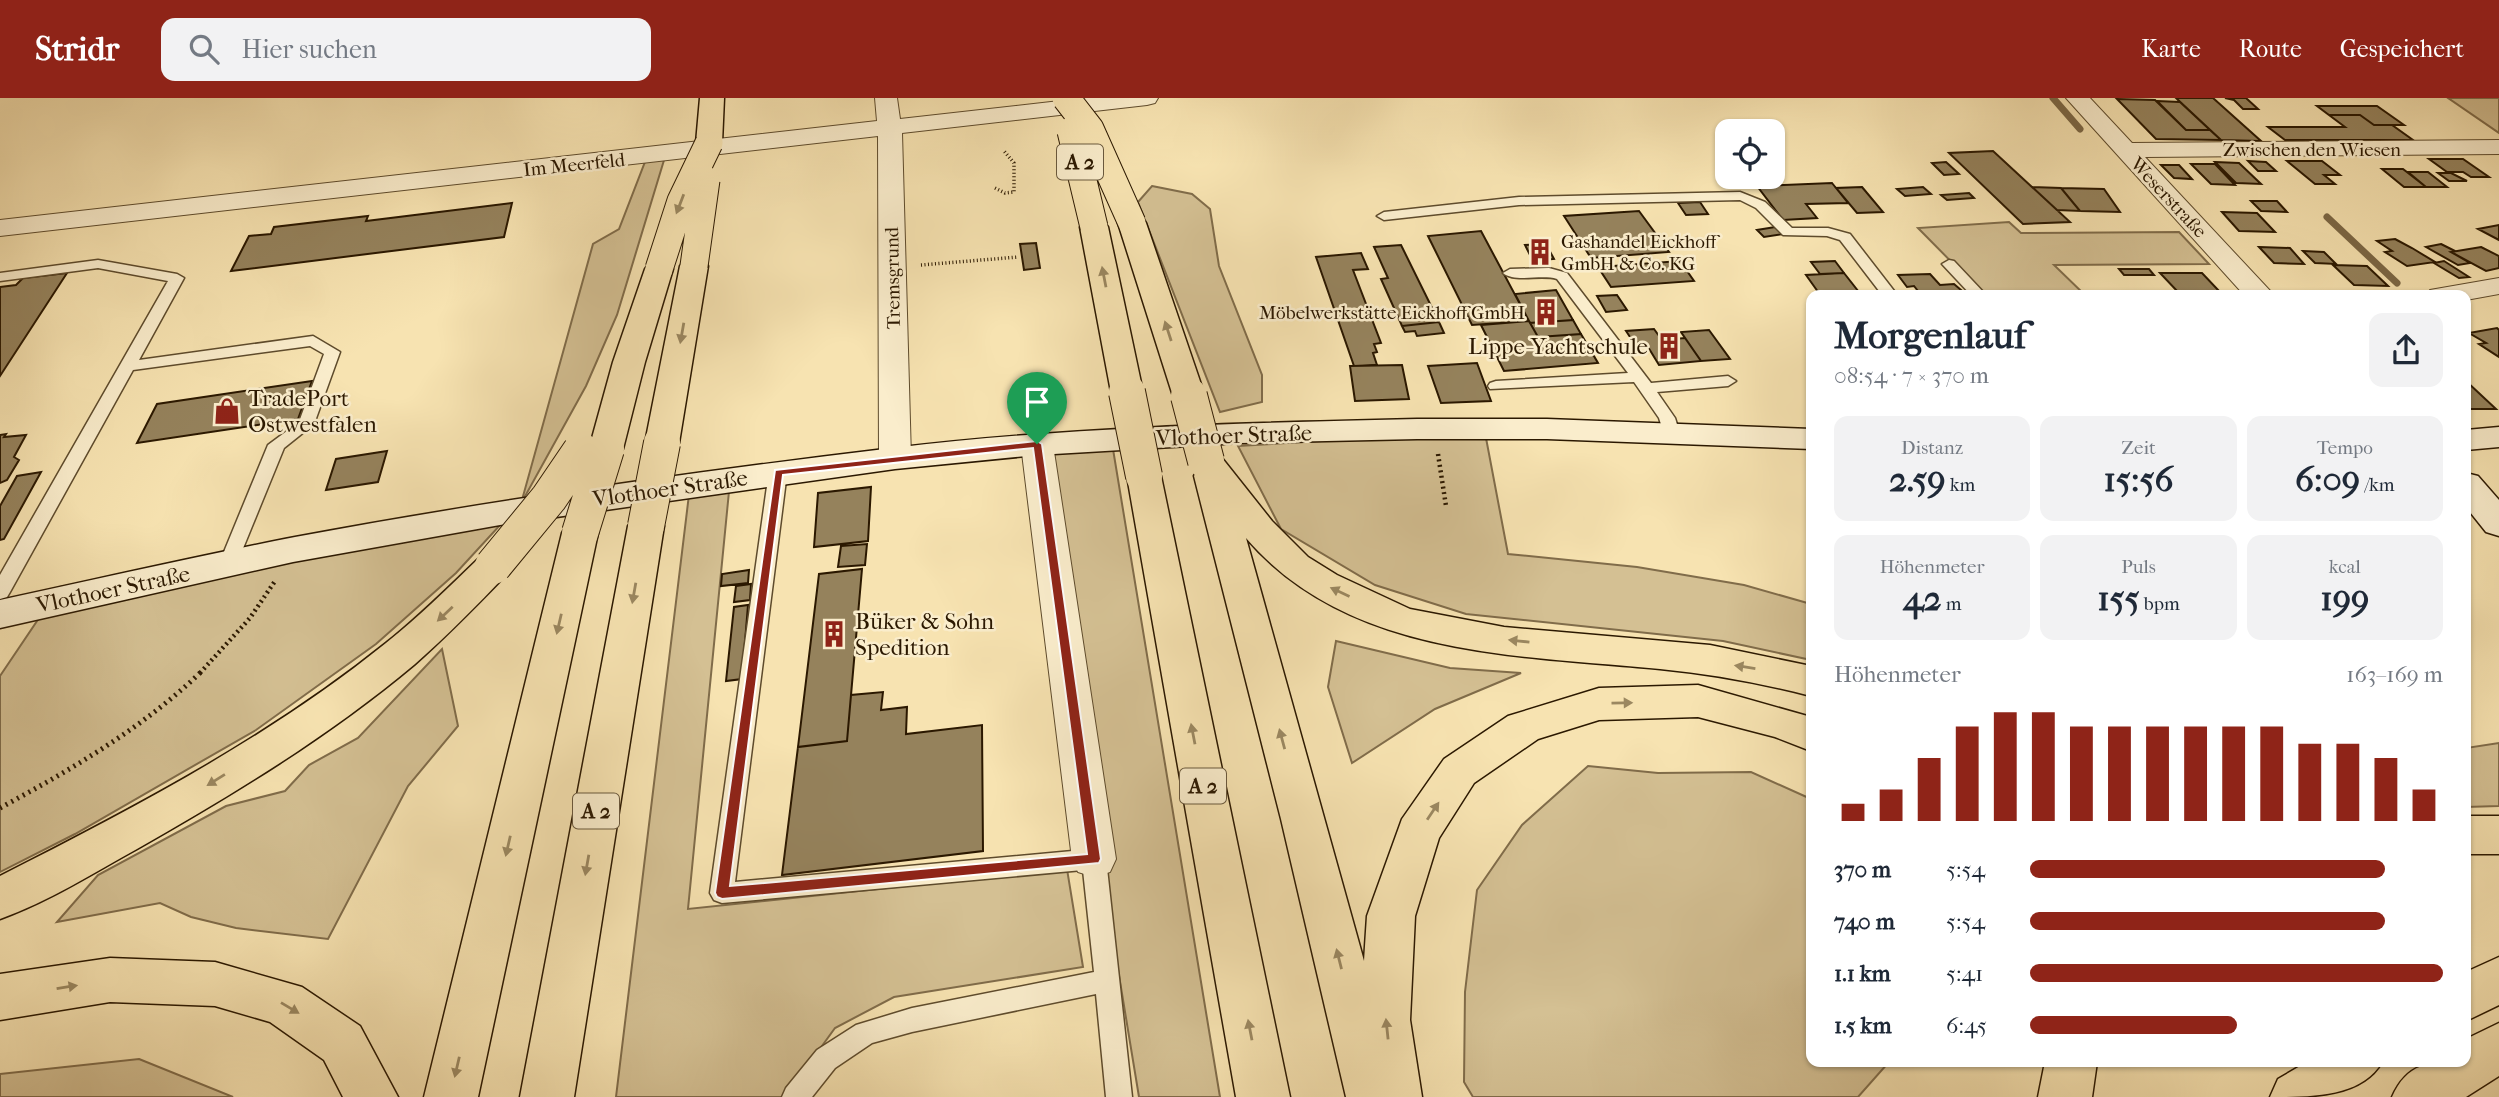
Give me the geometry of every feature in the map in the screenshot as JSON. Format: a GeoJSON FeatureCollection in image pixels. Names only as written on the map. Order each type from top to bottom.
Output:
{"type":"FeatureCollection","features":[{"type":"Feature","properties":{"kind":"highway","name":"A 2"},"geometry":{"type":"LineString","coordinates":[[547,1097],[705,200],[712,98]]}},
{"type":"Feature","properties":{"kind":"highway","name":"A 2"},"geometry":{"type":"LineString","coordinates":[[1063,98],[1094,227],[1144,476],[1263,1097]]}},
{"type":"Feature","properties":{"kind":"highway"},"geometry":{"type":"LineString","coordinates":[[1063,98],[1090,129],[1132,223],[1189,396],[1304,819],[1373,1097]]}},
{"type":"Feature","properties":{"kind":"highway"},"geometry":{"type":"LineString","coordinates":[[451,1097],[580,533],[594,450],[629,362],[681,201],[709,142]]}},
{"type":"Feature","properties":{"kind":"highway"},"geometry":{"type":"LineString","coordinates":[[0,899],[166,812],[341,700],[400,654],[493,566],[549,498],[594,450]]}},
{"type":"Feature","properties":{"kind":"highway"},"geometry":{"type":"LineString","coordinates":[[1206,461],[1266,537],[1295,566],[1330,588],[1402,621],[1486,637],[1696,659],[1790,674],[1806,679]]}},
{"type":"Feature","properties":{"kind":"highway"},"geometry":{"type":"LineString","coordinates":[[1395,1097],[1385,1020],[1391,916],[1418,832],[1459,771],[1523,727],[1599,704],[1698,701],[1786,724],[1806,733]]}},
{"type":"Feature","properties":{"kind":"highway"},"geometry":{"type":"LineString","coordinates":[[2471,835],[2499,835]]}},
{"type":"Feature","properties":{"kind":"highway"},"geometry":{"type":"LineString","coordinates":[[2471,995],[2499,979]]}},
{"type":"Feature","properties":{"kind":"highway"},"geometry":{"type":"LineString","coordinates":[[0,998],[110,980],[215,984],[284,1003],[342,1043],[372,1097]]}},
{"type":"Feature","properties":{"kind":"highway"},"geometry":{"type":"LineString","coordinates":[[2471,1064],[2499,1047]]}},
{"type":"Feature","properties":{"kind":"highway"},"geometry":{"type":"LineString","coordinates":[[2065,1097],[2070,1067]]}},
{"type":"Feature","properties":{"kind":"highway"},"geometry":{"type":"LineString","coordinates":[[2297,1097],[2348,1067]]}},
{"type":"Feature","properties":{"kind":"highway"},"geometry":{"type":"LineString","coordinates":[[2418,1097],[2467,1067]]}},
{"type":"Feature","properties":{"kind":"main road","name":"Vlothoer Straße"},"geometry":{"type":"LineString","coordinates":[[0,614],[228,564],[500,513],[778,472],[1037,444],[1241,433],[1439,429],[1547,429],[1806,439]]}},
{"type":"Feature","properties":{"kind":"main road"},"geometry":{"type":"LineString","coordinates":[[2471,440],[2499,437]]}},
{"type":"Feature","properties":{"kind":"main road"},"geometry":{"type":"LineString","coordinates":[[2471,490],[2499,524]]}},
{"type":"Feature","properties":{"kind":"main road"},"geometry":{"type":"LineString","coordinates":[[2471,522],[2499,545]]}},
{"type":"Feature","properties":{"kind":"street","name":"Tremsgrund"},"geometry":{"type":"LineString","coordinates":[[886,98],[890,128],[895,458]]}},
{"type":"Feature","properties":{"kind":"street","name":"Im Meerfeld"},"geometry":{"type":"LineString","coordinates":[[0,228],[1147,98]]}},
{"type":"Feature","properties":{"kind":"street","name":"Weserstraße"},"geometry":{"type":"LineString","coordinates":[[2077,98],[2255,290]]}},
{"type":"Feature","properties":{"kind":"street","name":"Zwischen den Wiesen"},"geometry":{"type":"LineString","coordinates":[[2125,150],[2499,147]]}},
{"type":"Feature","properties":{"kind":"street"},"geometry":{"type":"LineString","coordinates":[[2471,291],[2499,286]]}},
{"type":"Feature","properties":{"kind":"street"},"geometry":{"type":"LineString","coordinates":[[1037,444],[1094,859]]}},
{"type":"Feature","properties":{"kind":"lane"},"geometry":{"type":"LineString","coordinates":[[1384,216],[1518,201],[1748,197],[1788,232],[1828,232],[1845,237],[1886,290]]}},
{"type":"Feature","properties":{"kind":"lane"},"geometry":{"type":"LineString","coordinates":[[0,277],[98,264],[177,278],[0,592]]}},
{"type":"Feature","properties":{"kind":"lane"},"geometry":{"type":"LineString","coordinates":[[1950,264],[1974,290]]}},
{"type":"Feature","properties":{"kind":"lane"},"geometry":{"type":"LineString","coordinates":[[1510,273],[1549,272],[1562,276],[1643,382],[1667,418],[1672,434]]}},
{"type":"Feature","properties":{"kind":"lane"},"geometry":{"type":"LineString","coordinates":[[127,366],[313,341],[332,352],[306,425],[277,445],[228,564]]}},
{"type":"Feature","properties":{"kind":"lane"},"geometry":{"type":"LineString","coordinates":[[1496,386],[1728,381]]}},
{"type":"Feature","properties":{"kind":"lane"},"geometry":{"type":"LineString","coordinates":[[778,472],[722,893],[1094,859],[1119,1097]]}},
{"type":"Feature","properties":{"kind":"lane"},"geometry":{"type":"LineString","coordinates":[[0,559],[21,555]]}},
{"type":"Feature","properties":{"kind":"lane"},"geometry":{"type":"LineString","coordinates":[[795,1097],[826,1059],[865,1032],[1107,981]]}},
{"type":"Feature","properties":{"kind":"path"},"geometry":{"type":"LineString","coordinates":[[995,188],[1005,193],[1014,192],[1013,160],[1010,154],[1004,151]]}},
{"type":"Feature","properties":{"kind":"path"},"geometry":{"type":"LineString","coordinates":[[892,267],[1018,257]]}},
{"type":"Feature","properties":{"kind":"path"},"geometry":{"type":"LineString","coordinates":[[1439,429],[1436,444],[1446,506]]}},
{"type":"Feature","properties":{"kind":"path"},"geometry":{"type":"LineString","coordinates":[[0,808],[108,745],[169,700],[237,635],[267,594],[293,551]]}},
{"type":"Feature","properties":{"kind":"shaded area"},"geometry":{"type":"Polygon","coordinates":[[[2448,98],[2499,98],[2499,133],[2448,98]]]}},
{"type":"Feature","properties":{"kind":"shaded area"},"geometry":{"type":"Polygon","coordinates":[[[668,147],[617,315],[586,386],[523,500],[456,573],[376,644],[256,730],[75,834],[0,872],[0,676],[60,587],[522,500],[593,244],[619,229],[650,149],[668,147]]]}},
{"type":"Feature","properties":{"kind":"shaded area"},"geometry":{"type":"Polygon","coordinates":[[[1152,186],[1192,194],[1210,209],[1219,266],[1262,375],[1262,402],[1220,412],[1138,202],[1152,186]]]}},
{"type":"Feature","properties":{"kind":"shaded area"},"geometry":{"type":"Polygon","coordinates":[[[2009,222],[2021,233],[2179,232],[2209,264],[2054,265],[2080,290],[1979,290],[1918,228],[2009,222]]]}},
{"type":"Feature","properties":{"kind":"shaded area"},"geometry":{"type":"Polygon","coordinates":[[[1111,437],[1220,1097],[1139,1097],[1101,866],[1045,439],[1111,437]]]}},
{"type":"Feature","properties":{"kind":"shaded area"},"geometry":{"type":"Polygon","coordinates":[[[1486,438],[1508,554],[1637,567],[1744,585],[1806,603],[1806,659],[1723,641],[1466,614],[1375,585],[1281,529],[1238,446],[1356,439],[1486,438]]]}},
{"type":"Feature","properties":{"kind":"shaded area"},"geometry":{"type":"Polygon","coordinates":[[[731,471],[688,909],[1067,869],[1083,967],[894,997],[835,1028],[785,1097],[616,1097],[691,478],[731,471]]]}},
{"type":"Feature","properties":{"kind":"shaded area"},"geometry":{"type":"Polygon","coordinates":[[[1336,641],[1450,668],[1521,673],[1435,709],[1352,763],[1328,687],[1336,641]]]}},
{"type":"Feature","properties":{"kind":"shaded area"},"geometry":{"type":"Polygon","coordinates":[[[442,649],[458,726],[408,786],[328,939],[236,928],[191,917],[160,903],[57,922],[98,875],[226,806],[285,791],[309,765],[358,738],[442,649]]]}},
{"type":"Feature","properties":{"kind":"shaded area"},"geometry":{"type":"Polygon","coordinates":[[[2499,743],[2499,806],[2471,807],[2471,747],[2499,743]]]}},
{"type":"Feature","properties":{"kind":"shaded area"},"geometry":{"type":"Polygon","coordinates":[[[1588,766],[1658,773],[1751,772],[1806,797],[1806,1067],[1885,1067],[1858,1097],[1473,1097],[1464,1082],[1465,992],[1477,890],[1522,825],[1588,766]]]}},
{"type":"Feature","properties":{"kind":"shaded area"},"geometry":{"type":"Polygon","coordinates":[[[139,1059],[233,1097],[0,1097],[0,1074],[139,1059]]]}},
{"type":"Feature","properties":{"kind":"building"},"geometry":{"type":"Polygon","coordinates":[[[2176,98],[2213,98],[2261,141],[2221,140],[2176,98]]]}},
{"type":"Feature","properties":{"kind":"building"},"geometry":{"type":"Polygon","coordinates":[[[2225,98],[2246,98],[2258,109],[2243,109],[2234,100],[2225,98]]]}},
{"type":"Feature","properties":{"kind":"building"},"geometry":{"type":"Polygon","coordinates":[[[2117,99],[2155,100],[2186,130],[2210,130],[2221,140],[2156,139],[2117,99]]]}},
{"type":"Feature","properties":{"kind":"building"},"geometry":{"type":"Polygon","coordinates":[[[2157,101],[2180,102],[2210,130],[2186,130],[2157,101]]]}},
{"type":"Feature","properties":{"kind":"building"},"geometry":{"type":"Polygon","coordinates":[[[2317,106],[2377,106],[2404,125],[2374,125],[2360,115],[2329,115],[2317,106]]]}},
{"type":"Feature","properties":{"kind":"building"},"geometry":{"type":"Polygon","coordinates":[[[2329,115],[2360,115],[2374,125],[2392,125],[2413,140],[2285,140],[2268,127],[2345,127],[2329,115]]]}},
{"type":"Feature","properties":{"kind":"building"},"geometry":{"type":"Polygon","coordinates":[[[1993,151],[2070,222],[2023,224],[1949,153],[1993,151]]]}},
{"type":"Feature","properties":{"kind":"building"},"geometry":{"type":"Polygon","coordinates":[[[2429,159],[2463,159],[2489,177],[2471,177],[2463,172],[2447,172],[2429,159]]]}},
{"type":"Feature","properties":{"kind":"building"},"geometry":{"type":"Polygon","coordinates":[[[2248,161],[2266,162],[2276,171],[2258,171],[2248,161]]]}},
{"type":"Feature","properties":{"kind":"building"},"geometry":{"type":"Polygon","coordinates":[[[2287,161],[2322,161],[2340,175],[2324,175],[2335,184],[2315,184],[2287,161]]]}},
{"type":"Feature","properties":{"kind":"building"},"geometry":{"type":"Polygon","coordinates":[[[1946,162],[1959,174],[1944,175],[1932,163],[1946,162]]]}},
{"type":"Feature","properties":{"kind":"building"},"geometry":{"type":"Polygon","coordinates":[[[2215,162],[2239,163],[2261,184],[2236,183],[2215,162]]]}},
{"type":"Feature","properties":{"kind":"building"},"geometry":{"type":"Polygon","coordinates":[[[2191,164],[2215,164],[2235,185],[2211,184],[2191,164]]]}},
{"type":"Feature","properties":{"kind":"building"},"geometry":{"type":"Polygon","coordinates":[[[2161,165],[2179,165],[2192,179],[2174,178],[2161,165]]]}},
{"type":"Feature","properties":{"kind":"building"},"geometry":{"type":"Polygon","coordinates":[[[2382,169],[2403,169],[2426,187],[2404,187],[2382,169]]]}},
{"type":"Feature","properties":{"kind":"building"},"geometry":{"type":"Polygon","coordinates":[[[2408,172],[2428,172],[2447,187],[2426,187],[2408,172]]]}},
{"type":"Feature","properties":{"kind":"building"},"geometry":{"type":"Polygon","coordinates":[[[2438,173],[2451,173],[2467,181],[2449,181],[2438,173]]]}},
{"type":"Feature","properties":{"kind":"building"},"geometry":{"type":"Polygon","coordinates":[[[1832,183],[1848,203],[1806,204],[1817,218],[1783,220],[1759,189],[1785,189],[1785,185],[1832,183]]]}},
{"type":"Feature","properties":{"kind":"building"},"geometry":{"type":"Polygon","coordinates":[[[1862,187],[1883,212],[1857,213],[1836,188],[1862,187]]]}},
{"type":"Feature","properties":{"kind":"building"},"geometry":{"type":"Polygon","coordinates":[[[1923,187],[1931,194],[1905,196],[1897,189],[1923,187]]]}},
{"type":"Feature","properties":{"kind":"building"},"geometry":{"type":"Polygon","coordinates":[[[2032,187],[2061,188],[2080,211],[2057,210],[2032,187]]]}},
{"type":"Feature","properties":{"kind":"building"},"geometry":{"type":"Polygon","coordinates":[[[2061,188],[2104,189],[2120,212],[2080,211],[2061,188]]]}},
{"type":"Feature","properties":{"kind":"building"},"geometry":{"type":"Polygon","coordinates":[[[1969,193],[1974,198],[1947,200],[1941,195],[1969,193]]]}},
{"type":"Feature","properties":{"kind":"building"},"geometry":{"type":"Polygon","coordinates":[[[2251,201],[2277,201],[2287,212],[2261,211],[2251,201]]]}},
{"type":"Feature","properties":{"kind":"building"},"geometry":{"type":"Polygon","coordinates":[[[1700,202],[1708,214],[1686,215],[1678,203],[1700,202]]]}},
{"type":"Feature","properties":{"kind":"building"},"geometry":{"type":"Polygon","coordinates":[[[512,203],[504,237],[231,271],[249,236],[271,234],[274,227],[368,216],[366,221],[512,203]]]}},
{"type":"Feature","properties":{"kind":"building"},"geometry":{"type":"Polygon","coordinates":[[[1639,211],[1669,252],[1591,258],[1564,216],[1639,211]]]}},
{"type":"Feature","properties":{"kind":"building"},"geometry":{"type":"Polygon","coordinates":[[[2222,212],[2257,213],[2275,232],[2239,231],[2222,212]]]}},
{"type":"Feature","properties":{"kind":"building"},"geometry":{"type":"Polygon","coordinates":[[[2499,225],[2499,240],[2478,229],[2499,225]]]}},
{"type":"Feature","properties":{"kind":"building"},"geometry":{"type":"Polygon","coordinates":[[[1775,227],[1783,234],[1764,237],[1757,230],[1775,227]]]}},
{"type":"Feature","properties":{"kind":"building"},"geometry":{"type":"Polygon","coordinates":[[[1481,231],[1529,321],[1472,325],[1428,236],[1481,231]]]}},
{"type":"Feature","properties":{"kind":"building"},"geometry":{"type":"Polygon","coordinates":[[[2395,239],[2435,262],[2407,266],[2385,252],[2392,251],[2377,241],[2395,239]]]}},
{"type":"Feature","properties":{"kind":"building"},"geometry":{"type":"Polygon","coordinates":[[[1036,243],[1040,268],[1024,270],[1020,244],[1036,243]]]}},
{"type":"Feature","properties":{"kind":"building","name":"Gashandel Eickhoff GmbH & Co. KG"},"geometry":{"type":"Polygon","coordinates":[[[1546,244],[1554,259],[1533,261],[1525,245],[1546,244]]]}},
{"type":"Feature","properties":{"kind":"building"},"geometry":{"type":"Polygon","coordinates":[[[2441,244],[2470,263],[2458,265],[2426,247],[2441,244]]]}},
{"type":"Feature","properties":{"kind":"building"},"geometry":{"type":"Polygon","coordinates":[[[1401,245],[1439,322],[1402,326],[1381,279],[1388,278],[1374,247],[1401,245]]]}},
{"type":"Feature","properties":{"kind":"building"},"geometry":{"type":"Polygon","coordinates":[[[2259,247],[2290,248],[2304,264],[2274,263],[2259,247]]]}},
{"type":"Feature","properties":{"kind":"building"},"geometry":{"type":"Polygon","coordinates":[[[2481,247],[2499,256],[2499,268],[2486,271],[2451,252],[2481,247]]]}},
{"type":"Feature","properties":{"kind":"building"},"geometry":{"type":"Polygon","coordinates":[[[2303,251],[2324,252],[2336,264],[2315,263],[2303,251]]]}},
{"type":"Feature","properties":{"kind":"building"},"geometry":{"type":"Polygon","coordinates":[[[1361,253],[1368,269],[1353,270],[1381,343],[1374,344],[1377,352],[1373,353],[1377,365],[1354,366],[1316,257],[1361,253]]]}},
{"type":"Feature","properties":{"kind":"building"},"geometry":{"type":"Polygon","coordinates":[[[1680,261],[1694,281],[1611,287],[1598,267],[1680,261]]]}},
{"type":"Feature","properties":{"kind":"building"},"geometry":{"type":"Polygon","coordinates":[[[1835,261],[1844,273],[1820,274],[1811,262],[1835,261]]]}},
{"type":"Feature","properties":{"kind":"building"},"geometry":{"type":"Polygon","coordinates":[[[2444,261],[2469,277],[2459,278],[2434,263],[2444,261]]]}},
{"type":"Feature","properties":{"kind":"building"},"geometry":{"type":"Polygon","coordinates":[[[2333,265],[2367,266],[2388,286],[2354,285],[2333,265]]]}},
{"type":"Feature","properties":{"kind":"building"},"geometry":{"type":"Polygon","coordinates":[[[2119,269],[2149,269],[2154,275],[2124,275],[2119,269]]]}},
{"type":"Feature","properties":{"kind":"building"},"geometry":{"type":"Polygon","coordinates":[[[67,273],[0,376],[0,287],[16,285],[23,278],[67,273]]]}},
{"type":"Feature","properties":{"kind":"building"},"geometry":{"type":"Polygon","coordinates":[[[1844,273],[1857,290],[1817,290],[1806,275],[1844,273]]]}},
{"type":"Feature","properties":{"kind":"building"},"geometry":{"type":"Polygon","coordinates":[[[2160,273],[2202,273],[2218,290],[2176,290],[2160,273]]]}},
{"type":"Feature","properties":{"kind":"building"},"geometry":{"type":"Polygon","coordinates":[[[1930,274],[1940,285],[1954,284],[1961,290],[1917,290],[1914,286],[1907,287],[1898,275],[1930,274]]]}},
{"type":"Feature","properties":{"kind":"building","name":"Möbelwerkstätte Eickhoff GmbH"},"geometry":{"type":"Polygon","coordinates":[[[1556,290],[1573,320],[1530,323],[1515,294],[1556,290]]]}},
{"type":"Feature","properties":{"kind":"building"},"geometry":{"type":"Polygon","coordinates":[[[1617,295],[1627,310],[1606,312],[1597,296],[1617,295]]]}},
{"type":"Feature","properties":{"kind":"building"},"geometry":{"type":"Polygon","coordinates":[[[1573,320],[1581,334],[1538,337],[1530,323],[1573,320]]]}},
{"type":"Feature","properties":{"kind":"building"},"geometry":{"type":"Polygon","coordinates":[[[1529,321],[1538,337],[1581,334],[1598,363],[1504,371],[1481,325],[1529,321]]]}},
{"type":"Feature","properties":{"kind":"building"},"geometry":{"type":"Polygon","coordinates":[[[1439,322],[1444,333],[1417,336],[1415,331],[1405,332],[1402,326],[1439,322]]]}},
{"type":"Feature","properties":{"kind":"building"},"geometry":{"type":"Polygon","coordinates":[[[2497,328],[2499,357],[2479,344],[2486,343],[2471,333],[2497,328]]]}},
{"type":"Feature","properties":{"kind":"building","name":"Lippe-Yachtschule"},"geometry":{"type":"Polygon","coordinates":[[[1654,329],[1662,340],[1685,338],[1701,361],[1659,365],[1645,342],[1634,343],[1626,331],[1654,329]]]}},
{"type":"Feature","properties":{"kind":"building"},"geometry":{"type":"Polygon","coordinates":[[[1709,330],[1730,359],[1701,361],[1681,332],[1709,330]]]}},
{"type":"Feature","properties":{"kind":"building"},"geometry":{"type":"Polygon","coordinates":[[[1477,363],[1491,401],[1441,403],[1428,366],[1477,363]]]}},
{"type":"Feature","properties":{"kind":"building"},"geometry":{"type":"Polygon","coordinates":[[[1402,365],[1409,399],[1355,401],[1350,366],[1402,365]]]}},
{"type":"Feature","properties":{"kind":"building","name":"TradePort Ostwestfalen"},"geometry":{"type":"Polygon","coordinates":[[[312,381],[298,419],[137,443],[157,404],[312,381]]]}},
{"type":"Feature","properties":{"kind":"building"},"geometry":{"type":"Polygon","coordinates":[[[2471,386],[2496,409],[2471,409],[2471,386]]]}},
{"type":"Feature","properties":{"kind":"building"},"geometry":{"type":"Polygon","coordinates":[[[6,434],[4,437],[26,435],[14,457],[19,460],[7,480],[0,483],[0,435],[6,434]]]}},
{"type":"Feature","properties":{"kind":"building"},"geometry":{"type":"Polygon","coordinates":[[[387,451],[378,482],[326,490],[336,459],[387,451]]]}},
{"type":"Feature","properties":{"kind":"building"},"geometry":{"type":"Polygon","coordinates":[[[41,472],[4,539],[0,540],[0,506],[17,476],[41,472]]]}},
{"type":"Feature","properties":{"kind":"building"},"geometry":{"type":"Polygon","coordinates":[[[871,487],[868,541],[814,547],[818,493],[871,487]]]}},
{"type":"Feature","properties":{"kind":"building"},"geometry":{"type":"Polygon","coordinates":[[[867,544],[865,565],[838,567],[841,546],[867,544]]]}},
{"type":"Feature","properties":{"kind":"building","name":"Büker & Sohn Spedition"},"geometry":{"type":"Polygon","coordinates":[[[862,569],[847,741],[798,747],[819,574],[862,569]]]}},
{"type":"Feature","properties":{"kind":"building"},"geometry":{"type":"Polygon","coordinates":[[[749,570],[748,583],[721,586],[722,574],[749,570]]]}},
{"type":"Feature","properties":{"kind":"building"},"geometry":{"type":"Polygon","coordinates":[[[751,584],[750,600],[734,602],[736,586],[751,584]]]}},
{"type":"Feature","properties":{"kind":"building"},"geometry":{"type":"Polygon","coordinates":[[[748,605],[742,679],[726,681],[734,607],[748,605]]]}},
{"type":"Feature","properties":{"kind":"building"},"geometry":{"type":"Polygon","coordinates":[[[883,692],[881,710],[907,707],[906,734],[982,725],[983,851],[782,875],[798,747],[847,741],[851,695],[883,692]]]}},
{"type":"Feature","properties":{"kind":"waterway"},"geometry":{"type":"LineString","coordinates":[[2053,98],[2080,129]]}},
{"type":"Feature","properties":{"kind":"waterway"},"geometry":{"type":"LineString","coordinates":[[2327,217],[2397,283]]}},
{"type":"Feature","properties":{"kind":"place","name":"Gashandel Eickhoff GmbH & Co. KG"},"geometry":{"type":"Point","coordinates":[1540,252]}},
{"type":"Feature","properties":{"kind":"place","name":"Möbelwerkstätte Eickhoff GmbH"},"geometry":{"type":"Point","coordinates":[1546,312]}},
{"type":"Feature","properties":{"kind":"place","name":"Lippe-Yachtschule"},"geometry":{"type":"Point","coordinates":[1669,346]}},
{"type":"Feature","properties":{"kind":"place","name":"TradePort Ostwestfalen"},"geometry":{"type":"Point","coordinates":[227,411]}},
{"type":"Feature","properties":{"kind":"place","name":"Büker & Sohn Spedition"},"geometry":{"type":"Point","coordinates":[834,634]}},
{"type":"Feature","properties":{"kind":"route"},"geometry":{"type":"LineString","coordinates":[[1037,444],[1094,859],[722,893],[778,472],[1037,444]]}}]}
